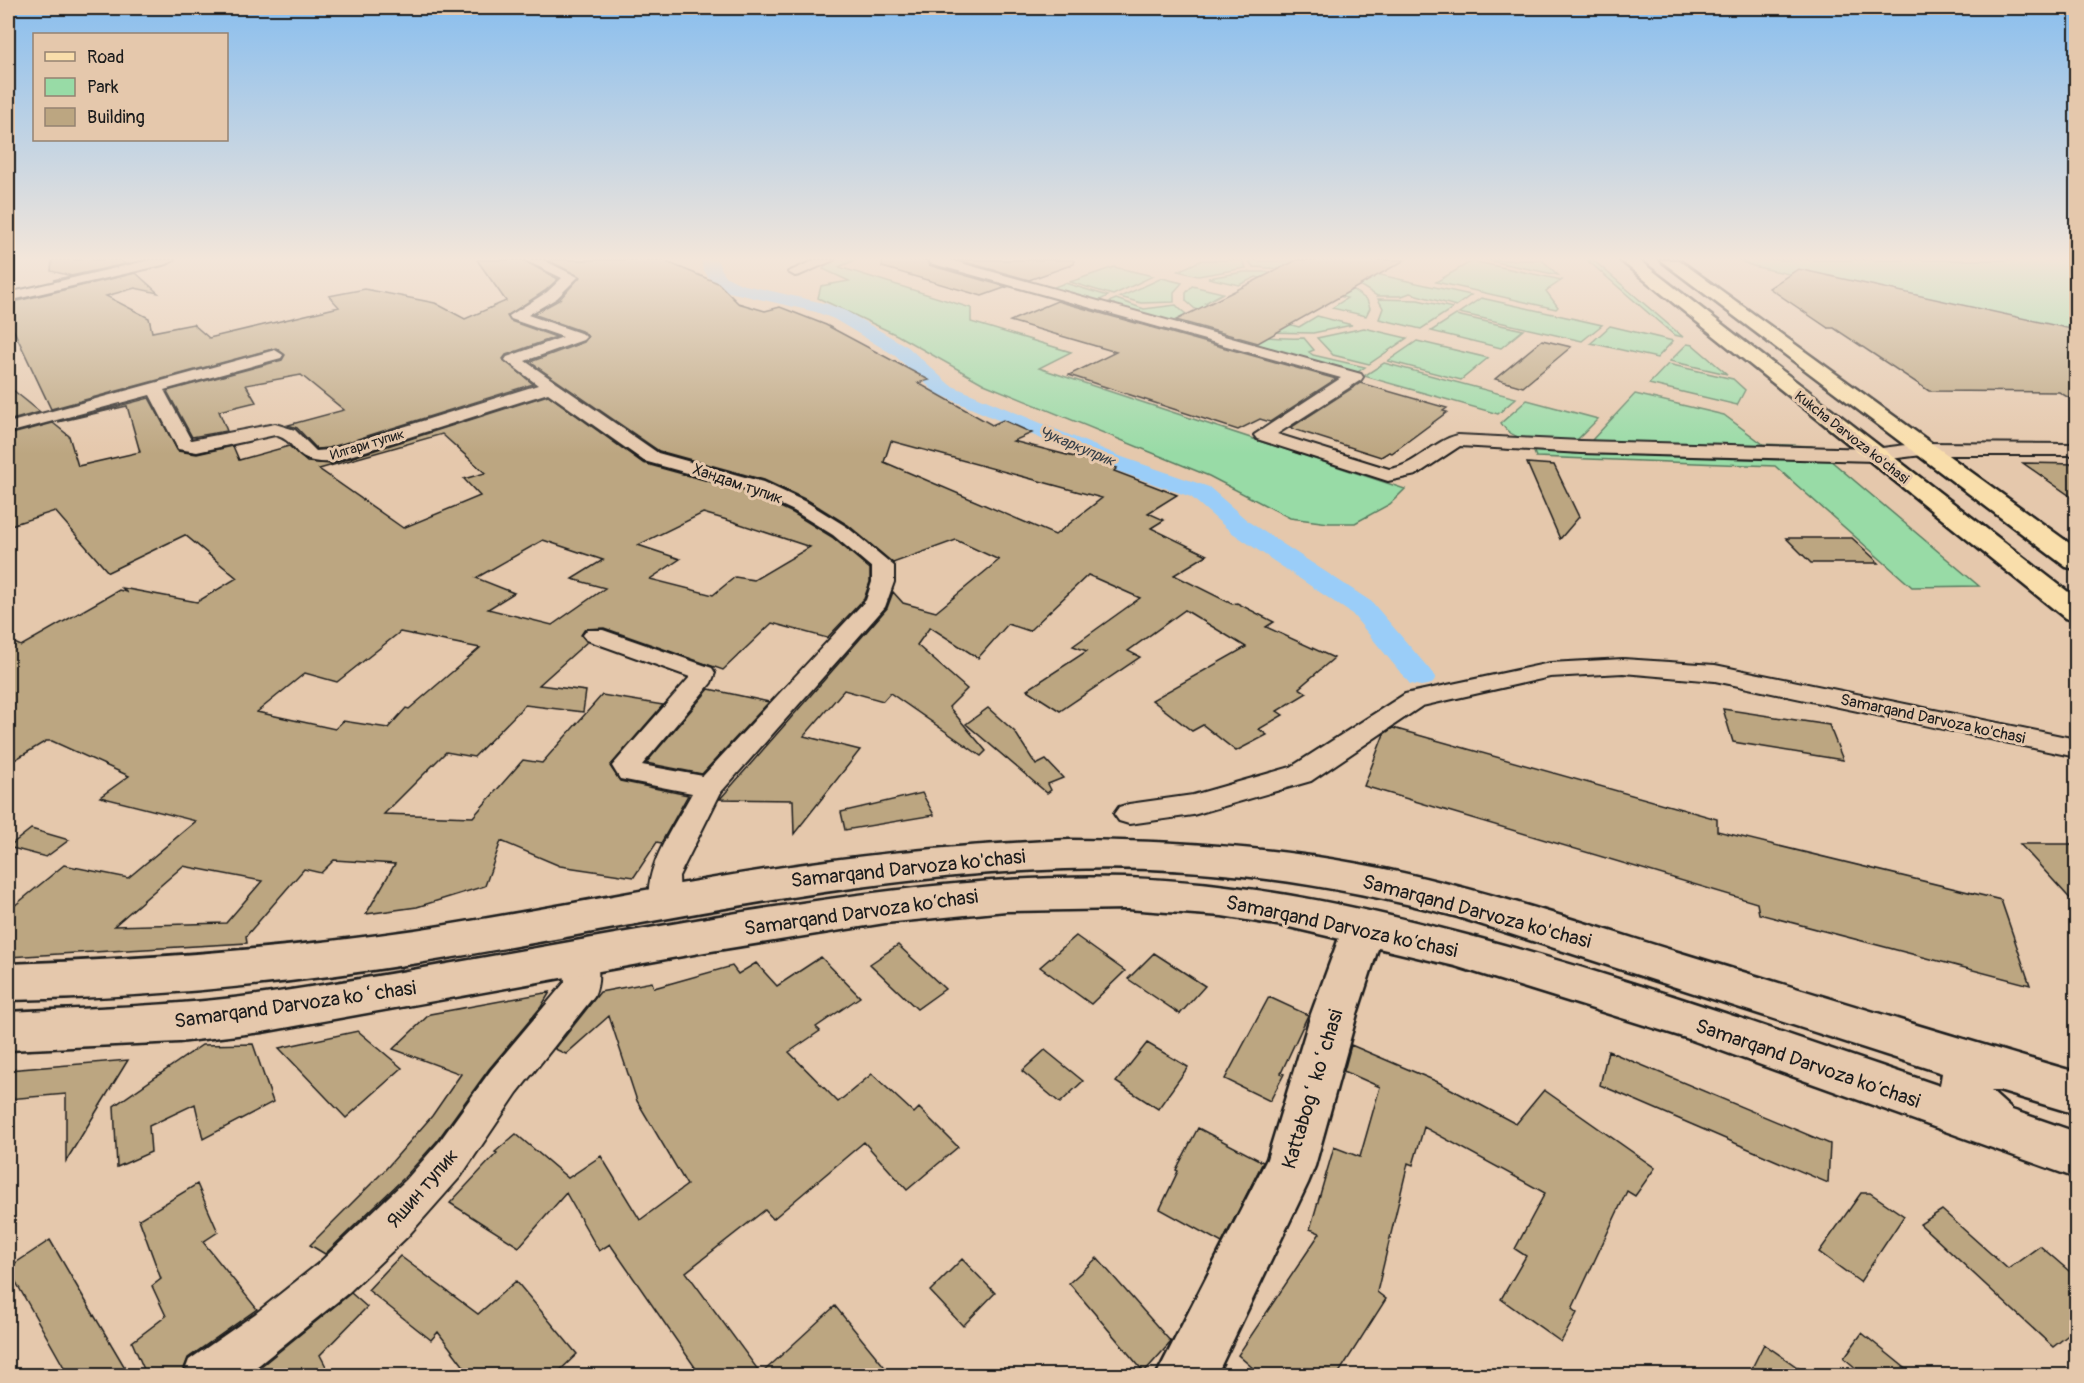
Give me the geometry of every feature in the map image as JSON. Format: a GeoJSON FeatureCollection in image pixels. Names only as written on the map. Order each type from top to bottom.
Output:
{"type":"FeatureCollection","features":[{"type":"Feature","properties":{"kind":"main road","name":"Kukcha Darvoza ko'chasi"},"geometry":{"type":"LineString","coordinates":[[1710,325],[2076,612]]}},
{"type":"Feature","properties":{"kind":"main road","name":"Kukcha Darvoza ko'chasi"},"geometry":{"type":"LineString","coordinates":[[1755,325],[2076,561]]}},
{"type":"Feature","properties":{"kind":"main road","name":"Samarqand Darvoza ko'chasi"},"geometry":{"type":"LineString","coordinates":[[10,984],[289,964],[467,938],[664,901],[812,877],[969,858],[1101,854],[1242,861],[1384,884],[1537,923],[2076,1093]]}},
{"type":"Feature","properties":{"kind":"main road","name":"Samarqand Darvoza ko‘chasi"},"geometry":{"type":"LineString","coordinates":[[580,956],[818,916],[985,895],[1052,893],[1186,897],[1252,905],[1365,927],[1543,973],[2076,1155]]}},
{"type":"Feature","properties":{"kind":"main road","name":"Kattabogʻ koʻchasi"},"geometry":{"type":"LineString","coordinates":[[1185,1376],[1290,1166],[1334,1014],[1365,927]]}},
{"type":"Feature","properties":{"kind":"main road","name":"Samarqand Darvoza koʻchasi"},"geometry":{"type":"LineString","coordinates":[[8,1031],[179,1023],[262,1013],[580,956]]}},
{"type":"Feature","properties":{"kind":"main road"},"geometry":{"type":"LineString","coordinates":[[2002,1071],[1985,1068],[1971,1070],[1964,1076],[1962,1086],[1967,1100],[1979,1113],[1995,1125],[2014,1134]]}},
{"type":"Feature","properties":{"kind":"street","name":"Хандам тупик"},"geometry":{"type":"LineString","coordinates":[[541,325],[578,337],[512,359],[549,387],[651,457],[756,486],[801,507],[840,531],[884,566],[883,582],[877,602],[709,787],[664,876],[664,901]]}},
{"type":"Feature","properties":{"kind":"street"},"geometry":{"type":"LineString","coordinates":[[1167,325],[1355,377],[1263,435],[1371,472],[1402,475],[1458,440],[1581,447],[1875,455],[1922,449],[2076,450]]}},
{"type":"Feature","properties":{"kind":"street"},"geometry":{"type":"LineString","coordinates":[[8,428],[275,355]]}},
{"type":"Feature","properties":{"kind":"street","name":"Илгари тупик"},"geometry":{"type":"LineString","coordinates":[[154,387],[185,445],[197,446],[277,429],[290,436],[310,456],[316,457],[331,456],[549,387]]}},
{"type":"Feature","properties":{"kind":"street"},"geometry":{"type":"LineString","coordinates":[[595,635],[703,673],[702,678],[630,757],[626,766],[630,772],[709,787]]}},
{"type":"Feature","properties":{"kind":"street","name":"Samarqand Darvoza ko'chasi"},"geometry":{"type":"LineString","coordinates":[[1129,814],[1193,805],[1301,774],[1414,700],[1504,678],[1550,670],[1613,666],[1715,673],[2076,748]]}},
{"type":"Feature","properties":{"kind":"street","name":"Яшин тупик"},"geometry":{"type":"LineString","coordinates":[[205,1376],[249,1347],[330,1281],[405,1210],[448,1161],[493,1096],[582,986],[580,956]]}},
{"type":"Feature","properties":{"kind":"green space"},"geometry":{"type":"Polygon","coordinates":[[[875,325],[979,325],[1071,352],[1039,368],[1405,489],[1390,504],[1355,523],[1329,523],[1290,518],[1209,476],[984,384],[875,325]]]}},
{"type":"Feature","properties":{"kind":"green space"},"geometry":{"type":"Polygon","coordinates":[[[1178,325],[1206,325],[1254,336],[1304,338],[1314,350],[1309,352],[1313,355],[1365,367],[1355,374],[1178,325]]]}},
{"type":"Feature","properties":{"kind":"green space"},"geometry":{"type":"Polygon","coordinates":[[[1265,325],[1290,325],[1299,327],[1303,325],[1352,325],[1313,333],[1264,332],[1265,325]]]}},
{"type":"Feature","properties":{"kind":"green space"},"geometry":{"type":"Polygon","coordinates":[[[1402,325],[1428,325],[1421,329],[1402,325]]]}},
{"type":"Feature","properties":{"kind":"green space"},"geometry":{"type":"Polygon","coordinates":[[[1441,325],[1499,325],[1523,330],[1501,348],[1431,331],[1441,325]]]}},
{"type":"Feature","properties":{"kind":"green space"},"geometry":{"type":"Polygon","coordinates":[[[1510,325],[1602,325],[1582,341],[1510,325]]]}},
{"type":"Feature","properties":{"kind":"green space"},"geometry":{"type":"Polygon","coordinates":[[[1662,325],[1668,325],[1683,337],[1674,335],[1662,325]]]}},
{"type":"Feature","properties":{"kind":"green space"},"geometry":{"type":"Polygon","coordinates":[[[1981,325],[2076,325],[2076,364],[1981,325]]]}},
{"type":"Feature","properties":{"kind":"green space"},"geometry":{"type":"Polygon","coordinates":[[[1610,326],[1673,341],[1657,358],[1591,343],[1610,326]]]}},
{"type":"Feature","properties":{"kind":"green space"},"geometry":{"type":"Polygon","coordinates":[[[1364,328],[1407,338],[1369,364],[1333,355],[1317,338],[1364,328]]]}},
{"type":"Feature","properties":{"kind":"green space"},"geometry":{"type":"Polygon","coordinates":[[[1417,341],[1488,358],[1461,380],[1388,361],[1417,341]]]}},
{"type":"Feature","properties":{"kind":"green space"},"geometry":{"type":"Polygon","coordinates":[[[1687,344],[1693,345],[1727,374],[1670,361],[1687,344]]]}},
{"type":"Feature","properties":{"kind":"green space"},"geometry":{"type":"Polygon","coordinates":[[[1384,363],[1516,398],[1498,414],[1364,376],[1384,363]]]}},
{"type":"Feature","properties":{"kind":"green space"},"geometry":{"type":"Polygon","coordinates":[[[1668,364],[1733,379],[1745,390],[1737,405],[1649,384],[1668,364]]]}},
{"type":"Feature","properties":{"kind":"green space"},"geometry":{"type":"Polygon","coordinates":[[[1635,394],[1724,415],[1763,444],[1812,446],[1817,450],[1591,441],[1635,394]]]}},
{"type":"Feature","properties":{"kind":"green space"},"geometry":{"type":"Polygon","coordinates":[[[1527,400],[1598,419],[1575,442],[1524,439],[1515,436],[1501,423],[1527,400]]]}},
{"type":"Feature","properties":{"kind":"green space"},"geometry":{"type":"Polygon","coordinates":[[[1532,447],[1830,460],[1979,586],[1912,587],[1775,466],[1536,457],[1532,447]]]}},
{"type":"Feature","properties":{"kind":"building"},"geometry":{"type":"Polygon","coordinates":[[[11,325],[150,325],[152,332],[194,325],[209,338],[265,325],[520,325],[556,337],[506,355],[503,359],[533,384],[329,448],[317,449],[297,428],[288,425],[344,410],[301,375],[246,385],[256,402],[219,411],[227,431],[192,437],[167,391],[282,360],[285,355],[276,348],[51,409],[11,325]]]}},
{"type":"Feature","properties":{"kind":"building"},"geometry":{"type":"Polygon","coordinates":[[[563,325],[826,325],[929,380],[918,383],[992,425],[1003,420],[1032,433],[1013,441],[1117,468],[1114,471],[1177,495],[1148,513],[1164,520],[1151,528],[1207,555],[1174,575],[1274,622],[1266,627],[1334,658],[1299,688],[1307,693],[1277,711],[1283,715],[1259,729],[1267,735],[1236,751],[1203,725],[1192,731],[1152,700],[1246,647],[1185,610],[1128,651],[1140,657],[1060,711],[1027,690],[1087,651],[1073,646],[1140,598],[1088,575],[1029,631],[1008,624],[978,658],[930,627],[917,645],[967,689],[949,707],[986,751],[981,756],[890,693],[883,701],[844,690],[804,736],[860,750],[794,834],[793,800],[720,799],[887,608],[893,592],[903,603],[936,612],[999,560],[956,540],[893,563],[848,525],[809,501],[764,480],[659,451],[530,362],[584,342],[588,337],[584,332],[563,325]],[[891,441],[884,462],[1055,535],[1102,498],[891,441]]]}},
{"type":"Feature","properties":{"kind":"building"},"geometry":{"type":"Polygon","coordinates":[[[1022,325],[1141,325],[1336,379],[1270,422],[1260,419],[1238,430],[1069,375],[1116,352],[1022,325]]]}},
{"type":"Feature","properties":{"kind":"building"},"geometry":{"type":"Polygon","coordinates":[[[1192,325],[1291,325],[1258,343],[1192,325]]]}},
{"type":"Feature","properties":{"kind":"building"},"geometry":{"type":"Polygon","coordinates":[[[1823,325],[2051,325],[2076,330],[2076,402],[2059,392],[1929,391],[1834,328],[1823,325]]]}},
{"type":"Feature","properties":{"kind":"building"},"geometry":{"type":"Polygon","coordinates":[[[1542,340],[1571,347],[1523,387],[1495,379],[1542,340]]]}},
{"type":"Feature","properties":{"kind":"building"},"geometry":{"type":"Polygon","coordinates":[[[1360,383],[1447,408],[1443,411],[1447,412],[1392,453],[1389,452],[1381,457],[1290,428],[1360,383]]]}},
{"type":"Feature","properties":{"kind":"building"},"geometry":{"type":"Polygon","coordinates":[[[8,386],[40,412],[8,421],[8,386]]]}},
{"type":"Feature","properties":{"kind":"building"},"geometry":{"type":"Polygon","coordinates":[[[548,395],[643,463],[748,492],[793,513],[832,537],[870,569],[870,582],[864,599],[827,638],[772,623],[723,670],[604,628],[585,629],[581,635],[587,642],[539,685],[586,691],[583,712],[525,705],[474,757],[446,752],[384,814],[473,817],[523,760],[542,763],[602,695],[663,705],[610,766],[620,781],[688,795],[661,843],[657,842],[634,877],[560,866],[501,841],[485,886],[417,907],[366,914],[395,864],[334,860],[321,873],[304,869],[246,936],[247,943],[8,957],[8,911],[64,865],[128,878],[196,821],[100,797],[129,776],[52,741],[46,741],[8,764],[8,640],[21,646],[119,590],[126,592],[122,588],[197,602],[237,578],[185,535],[108,572],[55,511],[8,526],[8,435],[53,423],[69,436],[78,466],[140,452],[127,406],[58,422],[149,398],[178,451],[197,454],[233,446],[239,460],[289,446],[307,462],[331,464],[548,395]],[[442,434],[319,469],[403,528],[480,496],[464,479],[485,473],[442,434]],[[703,513],[638,545],[680,559],[650,579],[713,595],[735,577],[754,580],[810,547],[703,513]],[[543,540],[476,578],[514,593],[488,609],[552,625],[605,588],[572,579],[603,560],[543,540]],[[400,632],[337,682],[305,673],[257,712],[335,729],[343,721],[388,728],[406,708],[409,709],[480,648],[400,632]],[[183,866],[114,926],[226,923],[262,881],[183,866]]]}},
{"type":"Feature","properties":{"kind":"building"},"geometry":{"type":"Polygon","coordinates":[[[1527,463],[1554,465],[1579,517],[1560,539],[1527,463]]]}},
{"type":"Feature","properties":{"kind":"building"},"geometry":{"type":"Polygon","coordinates":[[[2023,463],[2076,464],[2076,500],[2023,463]]]}},
{"type":"Feature","properties":{"kind":"building"},"geometry":{"type":"Polygon","coordinates":[[[1786,538],[1852,538],[1879,563],[1811,563],[1786,538]]]}},
{"type":"Feature","properties":{"kind":"building"},"geometry":{"type":"Polygon","coordinates":[[[709,689],[769,702],[702,774],[646,763],[709,689]]]}},
{"type":"Feature","properties":{"kind":"building"},"geometry":{"type":"Polygon","coordinates":[[[988,708],[1015,732],[1036,765],[1046,760],[1063,778],[1048,784],[1051,790],[1047,793],[966,724],[988,708]]]}},
{"type":"Feature","properties":{"kind":"building"},"geometry":{"type":"Polygon","coordinates":[[[1723,709],[1829,725],[1843,760],[1733,742],[1723,709]]]}},
{"type":"Feature","properties":{"kind":"building"},"geometry":{"type":"Polygon","coordinates":[[[1393,728],[1717,819],[1717,831],[2001,900],[2030,985],[1759,914],[1757,903],[1364,786],[1384,734],[1393,728]]]}},
{"type":"Feature","properties":{"kind":"building"},"geometry":{"type":"Polygon","coordinates":[[[922,793],[934,815],[845,830],[841,812],[922,793]]]}},
{"type":"Feature","properties":{"kind":"building"},"geometry":{"type":"Polygon","coordinates":[[[31,829],[69,840],[46,857],[8,847],[31,829]]]}},
{"type":"Feature","properties":{"kind":"building"},"geometry":{"type":"Polygon","coordinates":[[[2020,844],[2076,844],[2076,905],[2020,844]]]}},
{"type":"Feature","properties":{"kind":"building"},"geometry":{"type":"Polygon","coordinates":[[[1076,936],[1125,971],[1091,1004],[1040,967],[1076,936]]]}},
{"type":"Feature","properties":{"kind":"building"},"geometry":{"type":"Polygon","coordinates":[[[898,945],[945,989],[917,1009],[870,964],[898,945]]]}},
{"type":"Feature","properties":{"kind":"building"},"geometry":{"type":"Polygon","coordinates":[[[1154,953],[1205,986],[1180,1014],[1128,979],[1154,953]]]}},
{"type":"Feature","properties":{"kind":"building"},"geometry":{"type":"Polygon","coordinates":[[[821,957],[860,997],[816,1027],[820,1031],[789,1052],[838,1102],[872,1074],[914,1113],[919,1108],[958,1147],[907,1190],[864,1142],[773,1219],[765,1210],[686,1272],[761,1374],[835,1306],[892,1376],[701,1376],[610,1244],[599,1251],[566,1193],[519,1247],[450,1203],[497,1153],[495,1152],[516,1134],[568,1178],[601,1156],[640,1220],[687,1185],[637,1101],[609,1016],[566,1054],[555,1049],[600,992],[652,982],[654,988],[732,966],[738,974],[756,963],[777,986],[821,957]]]}},
{"type":"Feature","properties":{"kind":"building"},"geometry":{"type":"Polygon","coordinates":[[[550,992],[541,1007],[489,1069],[437,1141],[404,1178],[325,1254],[310,1245],[384,1171],[432,1116],[461,1074],[393,1049],[430,1014],[550,992]]]}},
{"type":"Feature","properties":{"kind":"building"},"geometry":{"type":"Polygon","coordinates":[[[1269,997],[1308,1015],[1281,1073],[1284,1074],[1270,1101],[1225,1079],[1269,997]]]}},
{"type":"Feature","properties":{"kind":"building"},"geometry":{"type":"Polygon","coordinates":[[[358,1031],[402,1068],[346,1118],[279,1048],[358,1031]]]}},
{"type":"Feature","properties":{"kind":"building"},"geometry":{"type":"Polygon","coordinates":[[[1147,1043],[1188,1067],[1158,1109],[1116,1082],[1147,1043]]]}},
{"type":"Feature","properties":{"kind":"building"},"geometry":{"type":"Polygon","coordinates":[[[253,1044],[273,1102],[203,1139],[195,1104],[149,1126],[151,1152],[117,1167],[114,1106],[202,1045],[253,1044]]]}},
{"type":"Feature","properties":{"kind":"building"},"geometry":{"type":"Polygon","coordinates":[[[1351,1045],[1438,1082],[1516,1124],[1544,1090],[1655,1168],[1635,1196],[1627,1191],[1572,1309],[1577,1313],[1561,1342],[1501,1299],[1526,1256],[1515,1249],[1545,1193],[1424,1127],[1413,1165],[1408,1163],[1377,1292],[1386,1299],[1337,1376],[1262,1376],[1238,1355],[1320,1233],[1310,1229],[1334,1147],[1360,1157],[1380,1087],[1344,1071],[1351,1045]]]}},
{"type":"Feature","properties":{"kind":"building"},"geometry":{"type":"Polygon","coordinates":[[[1045,1050],[1083,1081],[1060,1103],[1022,1071],[1045,1050]]]}},
{"type":"Feature","properties":{"kind":"building"},"geometry":{"type":"Polygon","coordinates":[[[1608,1051],[1830,1144],[1828,1183],[1600,1085],[1608,1051]]]}},
{"type":"Feature","properties":{"kind":"building"},"geometry":{"type":"Polygon","coordinates":[[[128,1060],[66,1161],[66,1094],[8,1099],[8,1070],[128,1060]]]}},
{"type":"Feature","properties":{"kind":"building"},"geometry":{"type":"Polygon","coordinates":[[[1198,1128],[1263,1162],[1222,1243],[1160,1209],[1178,1171],[1176,1170],[1198,1128]]]}},
{"type":"Feature","properties":{"kind":"building"},"geometry":{"type":"Polygon","coordinates":[[[197,1184],[218,1232],[203,1242],[257,1309],[188,1358],[181,1376],[147,1376],[132,1342],[166,1316],[152,1286],[161,1279],[139,1219],[197,1184]]]}},
{"type":"Feature","properties":{"kind":"building"},"geometry":{"type":"Polygon","coordinates":[[[1861,1193],[1870,1193],[1904,1216],[1860,1282],[1819,1252],[1861,1193]]]}},
{"type":"Feature","properties":{"kind":"building"},"geometry":{"type":"Polygon","coordinates":[[[1942,1210],[2008,1269],[2040,1246],[2076,1277],[2076,1329],[2053,1347],[1920,1224],[1942,1210]]]}},
{"type":"Feature","properties":{"kind":"building"},"geometry":{"type":"Polygon","coordinates":[[[50,1240],[130,1376],[69,1376],[8,1268],[50,1240]]]}},
{"type":"Feature","properties":{"kind":"building"},"geometry":{"type":"Polygon","coordinates":[[[400,1256],[478,1314],[516,1281],[577,1354],[554,1376],[471,1376],[438,1332],[431,1340],[368,1290],[400,1256]]]}},
{"type":"Feature","properties":{"kind":"building"},"geometry":{"type":"Polygon","coordinates":[[[1097,1258],[1171,1342],[1144,1372],[1069,1283],[1097,1258]]]}},
{"type":"Feature","properties":{"kind":"building"},"geometry":{"type":"Polygon","coordinates":[[[962,1259],[995,1293],[963,1326],[930,1291],[962,1259]]]}},
{"type":"Feature","properties":{"kind":"building"},"geometry":{"type":"Polygon","coordinates":[[[351,1293],[367,1307],[320,1355],[331,1376],[249,1376],[351,1293]]]}},
{"type":"Feature","properties":{"kind":"building"},"geometry":{"type":"Polygon","coordinates":[[[1862,1333],[1915,1376],[1865,1376],[1844,1358],[1862,1333]]]}},
{"type":"Feature","properties":{"kind":"building"},"geometry":{"type":"Polygon","coordinates":[[[1764,1344],[1810,1376],[1748,1376],[1764,1344]]]}},
{"type":"Feature","properties":{"kind":"waterway","name":"Чукаркуприк"},"geometry":{"type":"LineString","coordinates":[[856,325],[901,351],[943,389],[1114,462],[1200,492],[1240,527],[1362,608],[1421,677]]}}]}
